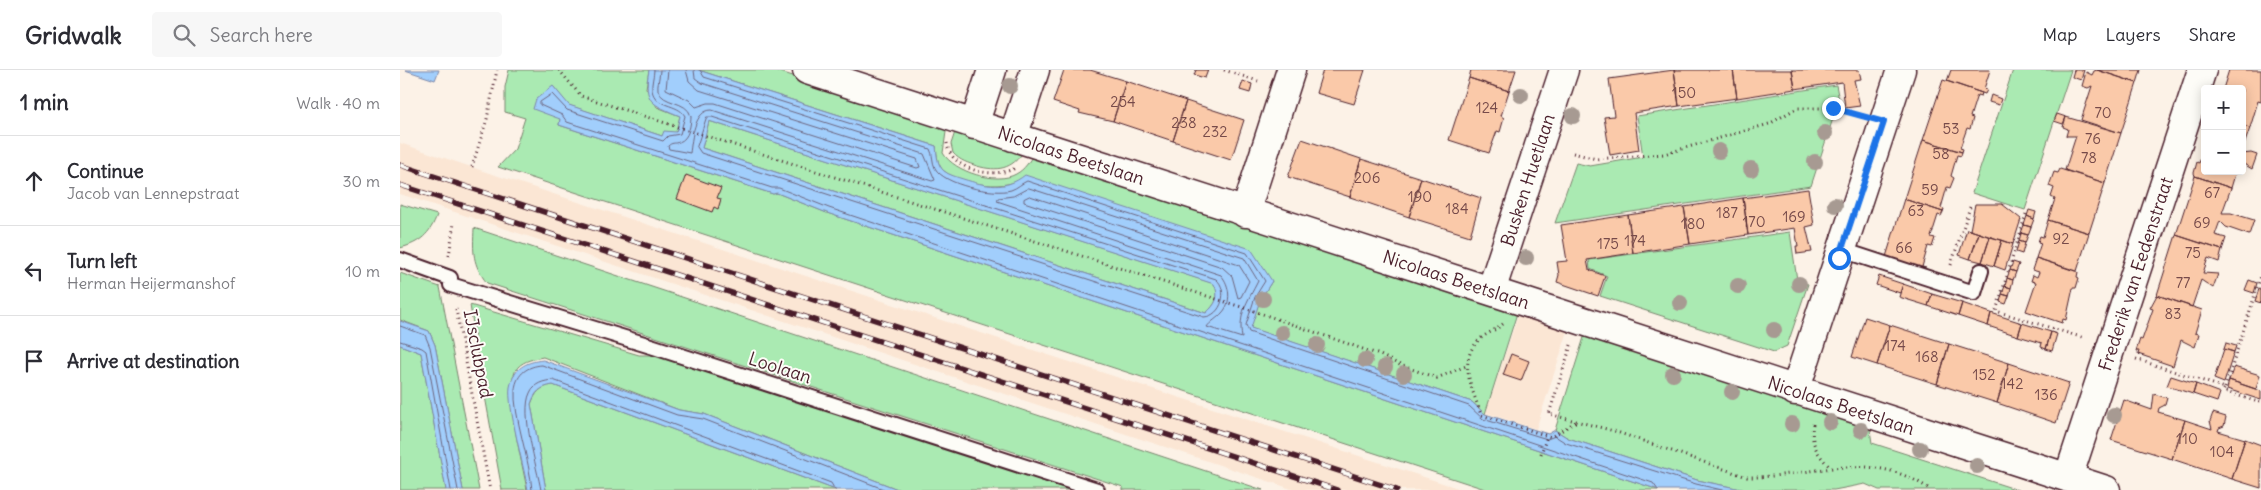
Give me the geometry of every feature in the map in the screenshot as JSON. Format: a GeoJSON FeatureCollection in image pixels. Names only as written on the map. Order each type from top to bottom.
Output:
{"type":"FeatureCollection","features":[{"type":"Feature","properties":{"kind":"street","name":"Nicolaas Beetslaan"},"geometry":{"type":"LineString","coordinates":[[807,70],[1245,213],[1502,294],[1822,400],[2106,490]]}},
{"type":"Feature","properties":{"kind":"street"},"geometry":{"type":"LineString","coordinates":[[974,125],[992,70]]}},
{"type":"Feature","properties":{"kind":"street"},"geometry":{"type":"LineString","coordinates":[[1013,137],[1035,70]]}},
{"type":"Feature","properties":{"kind":"street","name":"Busken Huetlaan"},"geometry":{"type":"LineString","coordinates":[[1502,294],[1564,70]]}},
{"type":"Feature","properties":{"kind":"street"},"geometry":{"type":"LineString","coordinates":[[1795,391],[1901,70]]}},
{"type":"Feature","properties":{"kind":"street","name":"Frederik van Eedenstraat"},"geometry":{"type":"LineString","coordinates":[[2068,478],[2202,70]]}},
{"type":"Feature","properties":{"kind":"street"},"geometry":{"type":"LineString","coordinates":[[1245,213],[1288,80]]}},
{"type":"Feature","properties":{"kind":"lane"},"geometry":{"type":"LineString","coordinates":[[1842,250],[1974,293],[1981,271]]}},
{"type":"Feature","properties":{"kind":"lane","name":"Loolaan"},"geometry":{"type":"LineString","coordinates":[[400,260],[451,282],[1097,490]]}},
{"type":"Feature","properties":{"kind":"path"},"geometry":{"type":"LineString","coordinates":[[472,168],[487,120],[496,70]]}},
{"type":"Feature","properties":{"kind":"path"},"geometry":{"type":"LineString","coordinates":[[559,70],[581,96],[1257,312],[1380,355],[1400,365],[1437,378],[1466,366]]}},
{"type":"Feature","properties":{"kind":"path"},"geometry":{"type":"LineString","coordinates":[[1224,70],[1288,80]]}},
{"type":"Feature","properties":{"kind":"path"},"geometry":{"type":"LineString","coordinates":[[1573,153],[1596,159],[1664,154],[1769,124],[1796,108],[1833,108],[1884,122]]}},
{"type":"Feature","properties":{"kind":"path"},"geometry":{"type":"LineString","coordinates":[[1955,253],[1971,204]]}},
{"type":"Feature","properties":{"kind":"path"},"geometry":{"type":"LineString","coordinates":[[1996,310],[2026,214]]}},
{"type":"Feature","properties":{"kind":"path","name":"IJsclubpad"},"geometry":{"type":"LineString","coordinates":[[454,223],[449,250],[451,282],[490,490]]}},
{"type":"Feature","properties":{"kind":"path"},"geometry":{"type":"LineString","coordinates":[[2225,388],[2261,276]]}},
{"type":"Feature","properties":{"kind":"path"},"geometry":{"type":"LineString","coordinates":[[1502,294],[1506,321],[1496,330],[1480,339],[1471,351],[1466,366],[1481,415],[1551,437],[1578,421]]}},
{"type":"Feature","properties":{"kind":"path"},"geometry":{"type":"LineString","coordinates":[[1580,320],[1549,414],[1614,431],[1747,477],[1766,477],[1853,465],[1879,468],[1924,485],[1931,490]]}},
{"type":"Feature","properties":{"kind":"path"},"geometry":{"type":"LineString","coordinates":[[1822,400],[1812,426],[1812,443],[1819,457],[1830,467]]}},
{"type":"Feature","properties":{"kind":"path"},"geometry":{"type":"LineString","coordinates":[[1541,454],[1547,436]]}},
{"type":"Feature","properties":{"kind":"shaded area"},"geometry":{"type":"Polygon","coordinates":[[[400,143],[1464,490],[1294,490],[400,194],[400,143]]]}},
{"type":"Feature","properties":{"kind":"shaded area"},"geometry":{"type":"Polygon","coordinates":[[[1518,315],[1568,331],[1536,429],[1486,413],[1518,315]]]}},
{"type":"Feature","properties":{"kind":"green space"},"geometry":{"type":"Polygon","coordinates":[[[509,70],[649,70],[646,88],[657,107],[680,116],[676,132],[662,136],[568,105],[553,86],[560,119],[559,125],[773,194],[777,193],[827,213],[1659,490],[1488,490],[498,167],[515,149],[525,118],[505,112],[505,87],[509,70]]]}},
{"type":"Feature","properties":{"kind":"green space"},"geometry":{"type":"Polygon","coordinates":[[[698,70],[774,70],[947,125],[943,153],[956,166],[976,175],[998,178],[1016,174],[1024,168],[1034,153],[1518,310],[1485,414],[1472,402],[1250,328],[1260,300],[1272,281],[1019,180],[1002,185],[992,185],[970,182],[951,176],[940,166],[936,146],[698,70]]]}},
{"type":"Feature","properties":{"kind":"green space"},"geometry":{"type":"Polygon","coordinates":[[[2013,70],[2071,70],[2025,210],[1972,193],[2013,70]]]}},
{"type":"Feature","properties":{"kind":"green space"},"geometry":{"type":"Polygon","coordinates":[[[1836,85],[1839,100],[1811,186],[1555,223],[1576,163],[1590,166],[1643,157],[1637,116],[1836,85]]]}},
{"type":"Feature","properties":{"kind":"green space"},"geometry":{"type":"Polygon","coordinates":[[[709,121],[1215,284],[1216,300],[1206,313],[702,148],[709,121]]]}},
{"type":"Feature","properties":{"kind":"green space"},"geometry":{"type":"Polygon","coordinates":[[[956,129],[1024,151],[1015,162],[1004,168],[992,169],[967,163],[953,153],[951,144],[956,129]]]}},
{"type":"Feature","properties":{"kind":"green space"},"geometry":{"type":"Polygon","coordinates":[[[400,204],[437,215],[423,237],[400,248],[400,204]]]}},
{"type":"Feature","properties":{"kind":"green space"},"geometry":{"type":"Polygon","coordinates":[[[474,228],[1263,490],[1123,490],[1123,487],[487,283],[478,270],[474,257],[474,228]]]}},
{"type":"Feature","properties":{"kind":"green space"},"geometry":{"type":"Polygon","coordinates":[[[1790,232],[1797,280],[1808,284],[1787,346],[1774,352],[1600,296],[1607,276],[1590,269],[1589,260],[1790,232]]]}},
{"type":"Feature","properties":{"kind":"green space"},"geometry":{"type":"Polygon","coordinates":[[[400,273],[440,287],[479,490],[463,490],[435,345],[429,331],[400,320],[400,273]]]}},
{"type":"Feature","properties":{"kind":"green space"},"geometry":{"type":"Polygon","coordinates":[[[470,305],[639,355],[656,355],[1071,490],[900,490],[704,414],[679,410],[543,357],[530,360],[518,367],[513,377],[512,407],[527,490],[502,490],[470,305]]]}},
{"type":"Feature","properties":{"kind":"green space"},"geometry":{"type":"Polygon","coordinates":[[[1586,331],[1869,423],[1872,443],[2018,490],[1879,490],[1865,484],[1834,490],[1746,490],[1697,480],[1568,438],[1555,430],[1586,331]]]}},
{"type":"Feature","properties":{"kind":"green space"},"geometry":{"type":"Polygon","coordinates":[[[400,345],[421,353],[446,490],[400,490],[400,345]]]}},
{"type":"Feature","properties":{"kind":"green space"},"geometry":{"type":"Polygon","coordinates":[[[553,385],[836,490],[546,490],[531,404],[539,391],[553,385]]]}},
{"type":"Feature","properties":{"kind":"water"},"geometry":{"type":"Polygon","coordinates":[[[405,70],[439,70],[435,80],[405,70]]]}},
{"type":"Feature","properties":{"kind":"water"},"geometry":{"type":"Polygon","coordinates":[[[649,70],[698,70],[936,146],[940,166],[948,174],[980,184],[995,186],[1010,183],[1025,175],[1251,249],[1272,281],[1260,300],[1251,328],[1472,402],[1485,414],[1548,434],[1555,430],[1568,438],[1697,480],[1746,490],[1659,490],[827,213],[777,193],[773,194],[559,125],[560,119],[533,109],[536,99],[553,86],[569,105],[662,136],[664,131],[676,132],[680,116],[656,105],[652,101],[647,89],[649,70]],[[709,121],[702,148],[1206,313],[1217,297],[1214,284],[709,121]]]}},
{"type":"Feature","properties":{"kind":"water"},"geometry":{"type":"Polygon","coordinates":[[[400,321],[429,331],[435,345],[463,490],[446,490],[421,353],[400,345],[400,321]]]}},
{"type":"Feature","properties":{"kind":"water"},"geometry":{"type":"Polygon","coordinates":[[[543,360],[679,410],[704,414],[900,490],[836,490],[553,385],[539,391],[534,396],[531,404],[546,490],[528,490],[513,422],[510,387],[514,375],[521,367],[531,362],[543,360]]]}},
{"type":"Feature","properties":{"kind":"building"},"geometry":{"type":"Polygon","coordinates":[[[1064,70],[1090,70],[1126,81],[1113,121],[1079,113],[1080,111],[1053,102],[1064,70]]]}},
{"type":"Feature","properties":{"kind":"building"},"geometry":{"type":"Polygon","coordinates":[[[1196,70],[1208,70],[1205,78],[1194,75],[1196,70]]]}},
{"type":"Feature","properties":{"kind":"building"},"geometry":{"type":"Polygon","coordinates":[[[1323,70],[1365,70],[1354,104],[1316,93],[1323,70]]]}},
{"type":"Feature","properties":{"kind":"building"},"geometry":{"type":"Polygon","coordinates":[[[1471,70],[1516,70],[1509,91],[1469,78],[1471,70]]]}},
{"type":"Feature","properties":{"kind":"building"},"geometry":{"type":"Polygon","coordinates":[[[1674,70],[1679,106],[1634,113],[1639,150],[1610,155],[1604,117],[1614,116],[1609,79],[1674,70]]]}},
{"type":"Feature","properties":{"kind":"building"},"geometry":{"type":"Polygon","coordinates":[[[1674,70],[1733,70],[1737,98],[1679,106],[1674,70]]]}},
{"type":"Feature","properties":{"kind":"building"},"geometry":{"type":"Polygon","coordinates":[[[1733,70],[1792,70],[1795,89],[1737,98],[1733,70]]]}},
{"type":"Feature","properties":{"kind":"building"},"geometry":{"type":"Polygon","coordinates":[[[1792,70],[1859,70],[1861,79],[1854,80],[1860,106],[1845,108],[1842,82],[1795,89],[1792,70]]]}},
{"type":"Feature","properties":{"kind":"building"},"geometry":{"type":"Polygon","coordinates":[[[1951,70],[1990,70],[1984,89],[1987,90],[1985,94],[1947,81],[1951,70]]]}},
{"type":"Feature","properties":{"kind":"building"},"geometry":{"type":"Polygon","coordinates":[[[2074,70],[2084,70],[2081,80],[2072,77],[2074,70]]]}},
{"type":"Feature","properties":{"kind":"building"},"geometry":{"type":"Polygon","coordinates":[[[2097,70],[2137,83],[2121,133],[2081,120],[2092,86],[2088,88],[2082,86],[2086,72],[2092,75],[2097,70]]]}},
{"type":"Feature","properties":{"kind":"building"},"geometry":{"type":"Polygon","coordinates":[[[2097,70],[2141,70],[2137,83],[2097,70]]]}},
{"type":"Feature","properties":{"kind":"building"},"geometry":{"type":"Polygon","coordinates":[[[2229,70],[2261,70],[2261,102],[2258,101],[2250,128],[2246,127],[2246,85],[2224,85],[2229,70]]]}},
{"type":"Feature","properties":{"kind":"building"},"geometry":{"type":"Polygon","coordinates":[[[1469,78],[1509,91],[1501,116],[1504,118],[1500,132],[1497,131],[1489,153],[1449,140],[1469,78]]]}},
{"type":"Feature","properties":{"kind":"building"},"geometry":{"type":"Polygon","coordinates":[[[1943,80],[1982,93],[1981,96],[1977,95],[1970,117],[1973,118],[1970,129],[1967,128],[1960,148],[1963,149],[1962,152],[1923,140],[1943,80]]]}},
{"type":"Feature","properties":{"kind":"building"},"geometry":{"type":"Polygon","coordinates":[[[1126,81],[1186,101],[1173,141],[1113,121],[1126,81]]]}},
{"type":"Feature","properties":{"kind":"building"},"geometry":{"type":"Polygon","coordinates":[[[1243,81],[1252,84],[1250,93],[1240,90],[1243,81]]]}},
{"type":"Feature","properties":{"kind":"building"},"geometry":{"type":"Polygon","coordinates":[[[1991,95],[2001,99],[1999,105],[1989,102],[1991,95]]]}},
{"type":"Feature","properties":{"kind":"building"},"geometry":{"type":"Polygon","coordinates":[[[1186,101],[1244,120],[1231,160],[1173,141],[1186,101]]]}},
{"type":"Feature","properties":{"kind":"building"},"geometry":{"type":"Polygon","coordinates":[[[2057,114],[2066,117],[2063,124],[2054,121],[2057,114]]]}},
{"type":"Feature","properties":{"kind":"building"},"geometry":{"type":"Polygon","coordinates":[[[2066,117],[2121,133],[2105,183],[2065,170],[2076,136],[2066,136],[2068,129],[2063,127],[2066,117]]]}},
{"type":"Feature","properties":{"kind":"building"},"geometry":{"type":"Polygon","coordinates":[[[2246,127],[2250,128],[2246,140],[2246,127]]]}},
{"type":"Feature","properties":{"kind":"building"},"geometry":{"type":"Polygon","coordinates":[[[1302,139],[1361,159],[1350,197],[1288,177],[1302,139]]]}},
{"type":"Feature","properties":{"kind":"building"},"geometry":{"type":"Polygon","coordinates":[[[1923,140],[1962,152],[1961,156],[1957,155],[1951,176],[1954,178],[1950,188],[1947,187],[1941,208],[1944,209],[1943,212],[1904,199],[1923,140]]]}},
{"type":"Feature","properties":{"kind":"building"},"geometry":{"type":"Polygon","coordinates":[[[2246,154],[2257,155],[2252,169],[2246,165],[2246,154]]]}},
{"type":"Feature","properties":{"kind":"building"},"geometry":{"type":"Polygon","coordinates":[[[2201,158],[2201,175],[2235,175],[2231,188],[2195,176],[2197,162],[2199,163],[2201,158]]]}},
{"type":"Feature","properties":{"kind":"building"},"geometry":{"type":"Polygon","coordinates":[[[1361,159],[1421,178],[1409,217],[1350,197],[1361,159]]]}},
{"type":"Feature","properties":{"kind":"building"},"geometry":{"type":"Polygon","coordinates":[[[2060,169],[2105,183],[2089,233],[2048,220],[2055,199],[2051,197],[2054,188],[2049,186],[2054,172],[2058,173],[2060,169]]]}},
{"type":"Feature","properties":{"kind":"building"},"geometry":{"type":"Polygon","coordinates":[[[686,175],[721,188],[717,198],[721,199],[718,209],[714,207],[712,212],[677,199],[686,175]]]}},
{"type":"Feature","properties":{"kind":"building"},"geometry":{"type":"Polygon","coordinates":[[[2195,176],[2231,188],[2222,213],[2231,213],[2254,220],[2249,235],[2226,227],[2220,221],[2215,235],[2226,238],[2222,250],[2176,235],[2195,176]]]}},
{"type":"Feature","properties":{"kind":"building"},"geometry":{"type":"Polygon","coordinates":[[[1421,178],[1481,198],[1470,236],[1409,217],[1421,178]]]}},
{"type":"Feature","properties":{"kind":"building"},"geometry":{"type":"Polygon","coordinates":[[[1808,189],[1814,225],[1806,227],[1812,252],[1797,254],[1796,246],[1798,246],[1795,228],[1748,235],[1743,198],[1808,189]]]}},
{"type":"Feature","properties":{"kind":"building"},"geometry":{"type":"Polygon","coordinates":[[[1743,198],[1748,235],[1690,244],[1684,207],[1743,198]]]}},
{"type":"Feature","properties":{"kind":"building"},"geometry":{"type":"Polygon","coordinates":[[[1904,199],[1943,212],[1941,216],[1938,215],[1931,237],[1935,238],[1932,247],[1928,246],[1922,267],[1926,268],[1924,273],[1885,260],[1904,199]]]}},
{"type":"Feature","properties":{"kind":"building"},"geometry":{"type":"Polygon","coordinates":[[[1975,204],[2002,204],[2021,219],[2013,244],[1970,230],[1975,204]]]}},
{"type":"Feature","properties":{"kind":"building"},"geometry":{"type":"Polygon","coordinates":[[[1684,207],[1690,244],[1633,253],[1628,215],[1684,207]]]}},
{"type":"Feature","properties":{"kind":"building"},"geometry":{"type":"Polygon","coordinates":[[[2029,210],[2036,212],[2034,219],[2027,216],[2029,210]]]}},
{"type":"Feature","properties":{"kind":"building"},"geometry":{"type":"Polygon","coordinates":[[[1628,215],[1633,253],[1587,260],[1589,270],[1605,276],[1598,296],[1557,282],[1559,275],[1557,262],[1567,261],[1561,225],[1628,215]]]}},
{"type":"Feature","properties":{"kind":"building"},"geometry":{"type":"Polygon","coordinates":[[[2027,216],[2034,219],[2031,227],[2024,225],[2027,216]]]}},
{"type":"Feature","properties":{"kind":"building"},"geometry":{"type":"Polygon","coordinates":[[[2048,220],[2089,233],[2077,271],[2036,258],[2041,243],[2038,242],[2040,236],[2043,237],[2048,220]]]}},
{"type":"Feature","properties":{"kind":"building"},"geometry":{"type":"Polygon","coordinates":[[[2024,225],[2031,227],[2028,235],[2021,233],[2024,225]]]}},
{"type":"Feature","properties":{"kind":"building"},"geometry":{"type":"Polygon","coordinates":[[[1967,229],[1979,233],[1970,259],[1959,255],[1967,229]]]}},
{"type":"Feature","properties":{"kind":"building"},"geometry":{"type":"Polygon","coordinates":[[[1979,233],[1990,237],[1982,262],[1970,259],[1979,233]]]}},
{"type":"Feature","properties":{"kind":"building"},"geometry":{"type":"Polygon","coordinates":[[[2021,233],[2028,235],[2025,243],[2019,241],[2021,233]]]}},
{"type":"Feature","properties":{"kind":"building"},"geometry":{"type":"Polygon","coordinates":[[[2176,235],[2222,250],[2219,262],[2208,258],[2203,273],[2218,274],[2213,288],[2201,280],[2192,307],[2157,295],[2176,235]]]}},
{"type":"Feature","properties":{"kind":"building"},"geometry":{"type":"Polygon","coordinates":[[[1990,237],[2002,240],[1994,266],[1982,262],[1990,237]]]}},
{"type":"Feature","properties":{"kind":"building"},"geometry":{"type":"Polygon","coordinates":[[[2002,240],[2013,244],[2005,270],[1994,266],[2002,240]]]}},
{"type":"Feature","properties":{"kind":"building"},"geometry":{"type":"Polygon","coordinates":[[[2019,241],[2025,243],[2022,254],[2016,252],[2019,241]]]}},
{"type":"Feature","properties":{"kind":"building"},"geometry":{"type":"Polygon","coordinates":[[[2036,258],[2078,272],[2077,277],[2079,278],[2076,288],[2073,288],[2066,320],[2063,319],[2062,323],[2026,311],[2036,282],[2031,281],[2033,275],[2037,277],[2039,272],[2032,270],[2036,258]]]}},
{"type":"Feature","properties":{"kind":"building"},"geometry":{"type":"Polygon","coordinates":[[[2013,262],[2019,264],[2016,272],[2010,270],[2013,262]]]}},
{"type":"Feature","properties":{"kind":"building"},"geometry":{"type":"Polygon","coordinates":[[[2010,270],[2016,272],[2013,280],[2007,278],[2010,270]]]}},
{"type":"Feature","properties":{"kind":"building"},"geometry":{"type":"Polygon","coordinates":[[[1879,276],[1903,284],[1900,293],[1876,285],[1879,276]]]}},
{"type":"Feature","properties":{"kind":"building"},"geometry":{"type":"Polygon","coordinates":[[[2007,278],[2013,280],[2011,288],[2005,286],[2007,278]]]}},
{"type":"Feature","properties":{"kind":"building"},"geometry":{"type":"Polygon","coordinates":[[[2249,280],[2257,283],[2254,293],[2245,290],[2249,280]]]}},
{"type":"Feature","properties":{"kind":"building"},"geometry":{"type":"Polygon","coordinates":[[[1903,284],[1932,294],[1928,306],[1899,297],[1903,284]]]}},
{"type":"Feature","properties":{"kind":"building"},"geometry":{"type":"Polygon","coordinates":[[[2005,286],[2011,288],[2009,296],[2002,294],[2005,286]]]}},
{"type":"Feature","properties":{"kind":"building"},"geometry":{"type":"Polygon","coordinates":[[[2259,289],[2261,290],[2261,303],[2255,301],[2259,289]]]}},
{"type":"Feature","properties":{"kind":"building"},"geometry":{"type":"Polygon","coordinates":[[[1932,294],[1962,303],[1958,316],[1928,306],[1932,294]]]}},
{"type":"Feature","properties":{"kind":"building"},"geometry":{"type":"Polygon","coordinates":[[[2002,294],[2009,296],[2006,304],[2000,302],[2002,294]]]}},
{"type":"Feature","properties":{"kind":"building"},"geometry":{"type":"Polygon","coordinates":[[[2157,295],[2202,310],[2195,333],[2199,334],[2195,347],[2181,340],[2173,366],[2138,354],[2139,351],[2136,351],[2153,309],[2150,308],[2157,295]]]}},
{"type":"Feature","properties":{"kind":"building"},"geometry":{"type":"Polygon","coordinates":[[[1962,303],[1991,313],[1988,326],[1958,316],[1962,303]]]}},
{"type":"Feature","properties":{"kind":"building"},"geometry":{"type":"Polygon","coordinates":[[[1991,313],[2022,323],[2018,336],[1988,326],[1991,313]]]}},
{"type":"Feature","properties":{"kind":"building"},"geometry":{"type":"Polygon","coordinates":[[[1865,317],[1890,325],[1877,365],[1852,357],[1865,317]]]}},
{"type":"Feature","properties":{"kind":"building"},"geometry":{"type":"Polygon","coordinates":[[[2022,323],[2051,332],[2046,349],[2041,347],[2042,343],[2018,336],[2022,323]]]}},
{"type":"Feature","properties":{"kind":"building"},"geometry":{"type":"Polygon","coordinates":[[[1890,325],[1949,344],[1937,384],[1877,365],[1890,325]]]}},
{"type":"Feature","properties":{"kind":"building"},"geometry":{"type":"Polygon","coordinates":[[[2051,332],[2057,334],[2052,351],[2046,349],[2051,332]]]}},
{"type":"Feature","properties":{"kind":"building"},"geometry":{"type":"Polygon","coordinates":[[[2226,343],[2236,346],[2234,352],[2224,349],[2226,343]]]}},
{"type":"Feature","properties":{"kind":"building"},"geometry":{"type":"Polygon","coordinates":[[[1949,344],[2009,363],[1997,403],[1937,384],[1949,344]]]}},
{"type":"Feature","properties":{"kind":"building"},"geometry":{"type":"Polygon","coordinates":[[[2224,349],[2234,352],[2224,383],[2214,379],[2224,349]]]}},
{"type":"Feature","properties":{"kind":"building"},"geometry":{"type":"Polygon","coordinates":[[[1511,354],[1529,361],[1521,381],[1503,375],[1511,354]]]}},
{"type":"Feature","properties":{"kind":"building"},"geometry":{"type":"Polygon","coordinates":[[[2009,363],[2069,383],[2056,423],[1997,403],[2009,363]]]}},
{"type":"Feature","properties":{"kind":"building"},"geometry":{"type":"Polygon","coordinates":[[[2234,367],[2260,375],[2256,389],[2229,380],[2234,367]]]}},
{"type":"Feature","properties":{"kind":"building"},"geometry":{"type":"Polygon","coordinates":[[[2171,376],[2196,384],[2193,394],[2167,386],[2171,376]]]}},
{"type":"Feature","properties":{"kind":"building"},"geometry":{"type":"Polygon","coordinates":[[[2229,380],[2261,391],[2261,400],[2227,389],[2229,380]]]}},
{"type":"Feature","properties":{"kind":"building"},"geometry":{"type":"Polygon","coordinates":[[[2196,384],[2220,393],[2217,402],[2193,394],[2196,384]]]}},
{"type":"Feature","properties":{"kind":"building"},"geometry":{"type":"Polygon","coordinates":[[[2154,394],[2167,398],[2165,405],[2159,408],[2158,412],[2185,420],[2172,459],[2111,440],[2124,400],[2152,410],[2154,394]]]}},
{"type":"Feature","properties":{"kind":"building"},"geometry":{"type":"Polygon","coordinates":[[[2213,413],[2226,417],[2224,426],[2219,428],[2218,431],[2245,439],[2232,479],[2172,459],[2185,420],[2212,429],[2210,421],[2213,413]]]}},
{"type":"Feature","properties":{"kind":"building"},"geometry":{"type":"Polygon","coordinates":[[[2245,439],[2261,445],[2261,488],[2232,479],[2245,439]]]}},
{"type":"Feature","properties":{"kind":"railway"},"geometry":{"type":"LineString","coordinates":[[400,165],[1397,490]]}},
{"type":"Feature","properties":{"kind":"railway"},"geometry":{"type":"LineString","coordinates":[[400,185],[1337,490]]}},
{"type":"Feature","properties":{"kind":"route"},"geometry":{"type":"LineString","coordinates":[[1833,108],[1884,122],[1839,258]]}}]}
